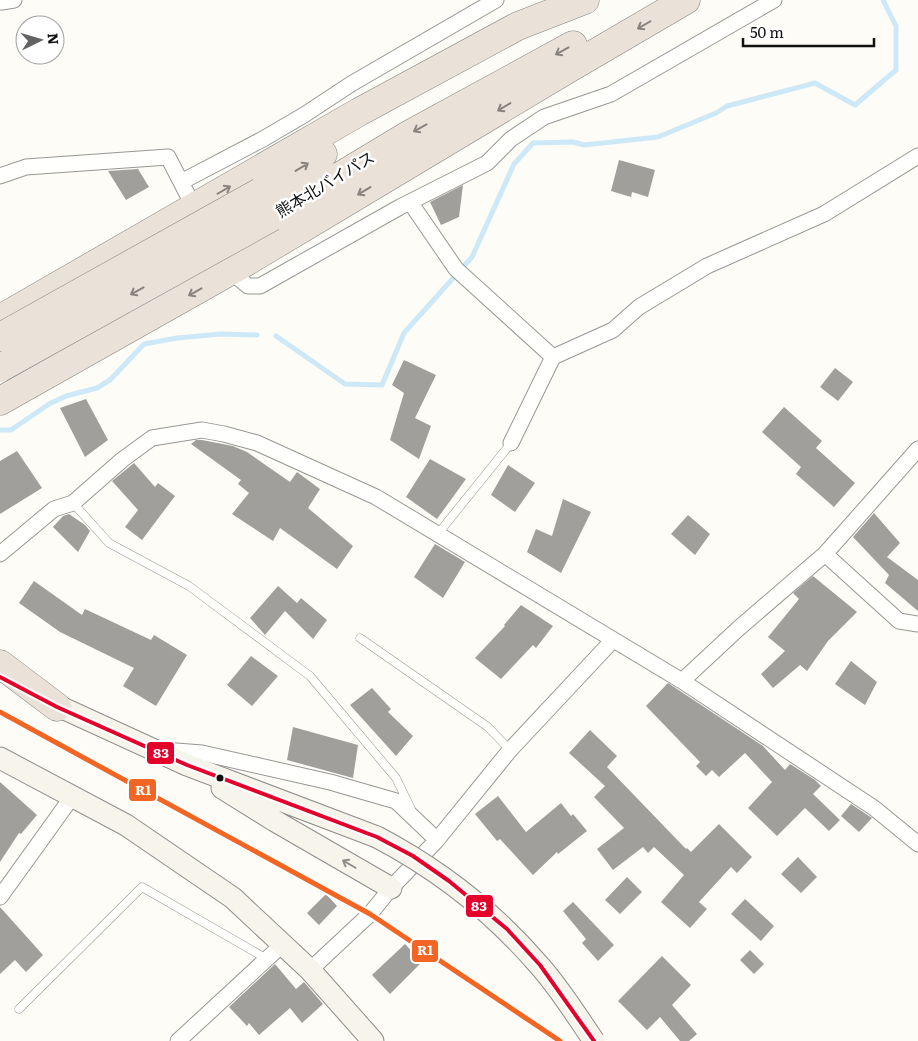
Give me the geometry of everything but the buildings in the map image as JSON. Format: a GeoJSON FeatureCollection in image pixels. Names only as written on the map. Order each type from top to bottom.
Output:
{"type":"FeatureCollection","features":[{"type":"Feature","properties":{"kind":"highway","name":"熊本北バイパス"},"geometry":{"type":"LineString","coordinates":[[0,337],[260,192],[586,0]]}},
{"type":"Feature","properties":{"kind":"highway"},"geometry":{"type":"LineString","coordinates":[[0,319],[359,112],[518,26],[586,0]]}},
{"type":"Feature","properties":{"kind":"highway","name":"熊本北バイパス"},"geometry":{"type":"LineString","coordinates":[[0,368],[272,217],[410,134],[600,30],[650,0]]}},
{"type":"Feature","properties":{"kind":"highway"},"geometry":{"type":"LineString","coordinates":[[0,401],[230,271],[686,0]]}},
{"type":"Feature","properties":{"kind":"highway"},"geometry":{"type":"LineString","coordinates":[[0,664],[57,707]]}},
{"type":"Feature","properties":{"kind":"main road"},"geometry":{"type":"LineString","coordinates":[[0,677],[57,707],[187,765],[377,837],[413,856],[449,881],[507,929],[540,965],[594,1041]]}},
{"type":"Feature","properties":{"kind":"main road"},"geometry":{"type":"LineString","coordinates":[[0,758],[126,825],[232,898],[310,970],[372,1041]]}},
{"type":"Feature","properties":{"kind":"main road"},"geometry":{"type":"LineString","coordinates":[[187,765],[275,821],[392,888]]}},
{"type":"Feature","properties":{"kind":"street"},"geometry":{"type":"LineString","coordinates":[[181,182],[263,139],[351,84],[496,0]]}},
{"type":"Feature","properties":{"kind":"street"},"geometry":{"type":"LineString","coordinates":[[0,176],[26,167],[168,157],[194,208],[230,271],[248,286],[260,286],[410,202],[487,163],[511,138],[544,117],[612,94],[774,0]]}},
{"type":"Feature","properties":{"kind":"street"},"geometry":{"type":"LineString","coordinates":[[511,443],[553,357],[614,330],[638,307],[707,266],[824,214],[918,156]]}},
{"type":"Feature","properties":{"kind":"street"},"geometry":{"type":"LineString","coordinates":[[410,202],[456,269],[553,357]]}},
{"type":"Feature","properties":{"kind":"street"},"geometry":{"type":"LineString","coordinates":[[0,554],[54,510],[73,503],[122,460],[152,438],[202,430],[257,443],[376,497],[682,680],[874,808],[918,844]]}},
{"type":"Feature","properties":{"kind":"street"},"geometry":{"type":"LineString","coordinates":[[682,680],[738,628],[826,554],[918,449]]}},
{"type":"Feature","properties":{"kind":"street"},"geometry":{"type":"LineString","coordinates":[[826,554],[899,621],[918,624]]}},
{"type":"Feature","properties":{"kind":"street"},"geometry":{"type":"LineString","coordinates":[[310,970],[370,914],[437,840],[510,750],[613,640]]}},
{"type":"Feature","properties":{"kind":"street"},"geometry":{"type":"LineString","coordinates":[[151,749],[202,753],[330,782],[396,801],[437,840]]}},
{"type":"Feature","properties":{"kind":"street"},"geometry":{"type":"LineString","coordinates":[[0,897],[72,797]]}},
{"type":"Feature","properties":{"kind":"street"},"geometry":{"type":"LineString","coordinates":[[178,1041],[283,944]]}},
{"type":"Feature","properties":{"kind":"lane"},"geometry":{"type":"LineString","coordinates":[[437,535],[511,443]]}},
{"type":"Feature","properties":{"kind":"lane"},"geometry":{"type":"LineString","coordinates":[[73,503],[109,543],[189,586],[310,676],[396,778],[414,817]]}},
{"type":"Feature","properties":{"kind":"lane"},"geometry":{"type":"LineString","coordinates":[[360,638],[488,727],[510,750]]}},
{"type":"Feature","properties":{"kind":"lane"},"geometry":{"type":"LineString","coordinates":[[19,1008],[142,887],[267,959]]}},
{"type":"Feature","properties":{"kind":"waterway"},"geometry":{"type":"LineString","coordinates":[[276,336],[345,384],[382,385],[404,333],[472,257],[514,164],[533,143],[573,142],[584,145],[658,137],[716,113],[727,106],[815,83],[855,105],[896,70],[896,26],[883,0]]}},
{"type":"Feature","properties":{"kind":"waterway"},"geometry":{"type":"LineString","coordinates":[[0,430],[11,430],[49,404],[66,396],[97,388],[110,380],[144,344],[177,338],[221,334],[257,335]]}},
{"type":"Feature","properties":{"kind":"transit line","name":"83"},"geometry":{"type":"LineString","coordinates":[[0,677],[57,707],[187,765],[377,837],[413,856],[449,881],[507,929],[540,965],[594,1041]]}},
{"type":"Feature","properties":{"kind":"transit line","name":"R1"},"geometry":{"type":"LineString","coordinates":[[0,712],[370,914],[560,1041]]}}]}
